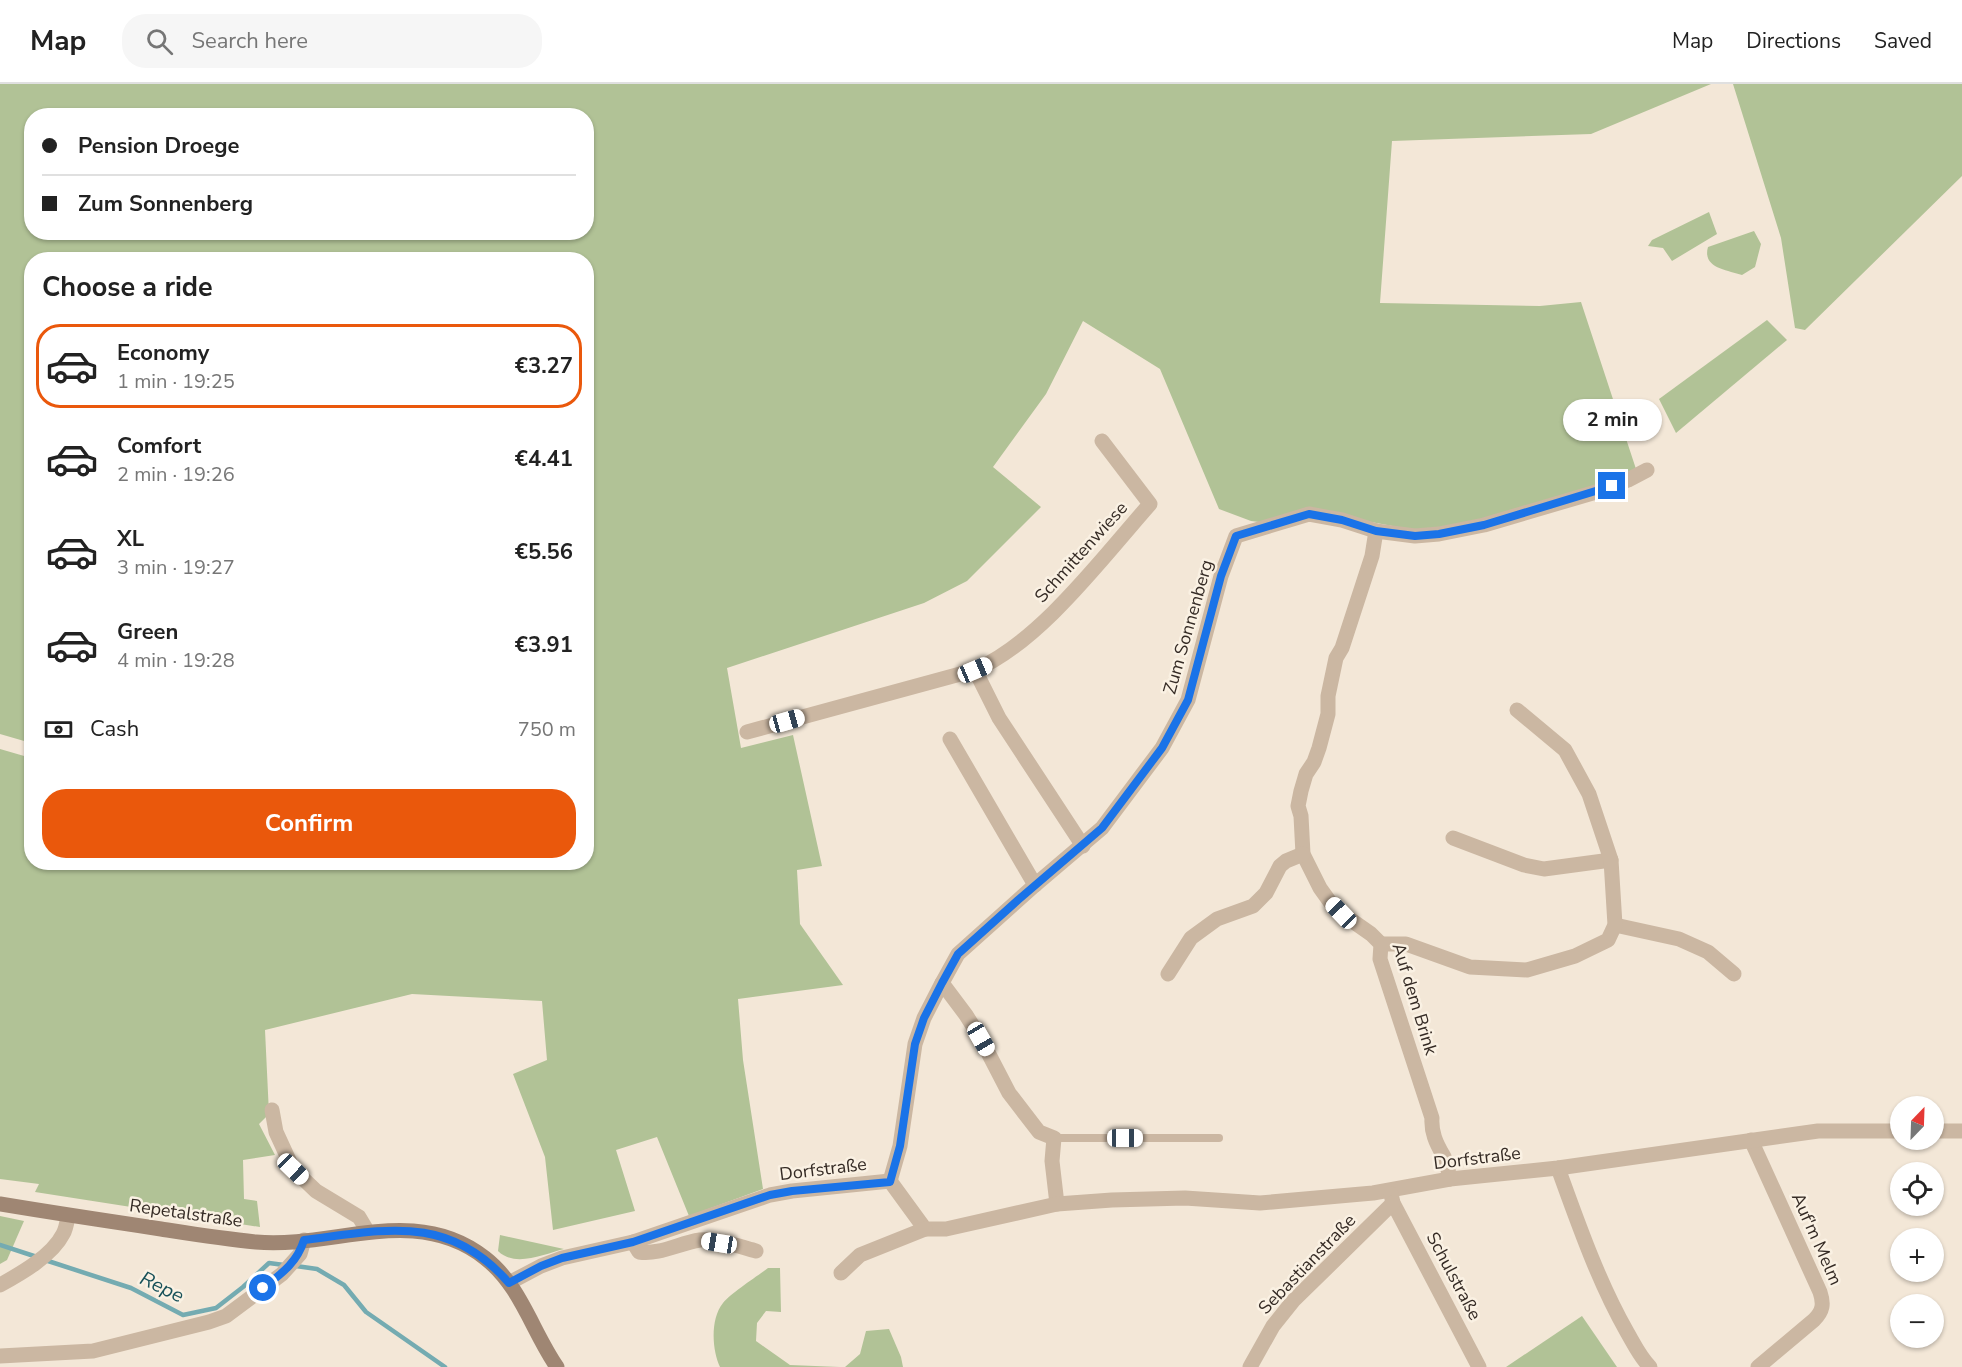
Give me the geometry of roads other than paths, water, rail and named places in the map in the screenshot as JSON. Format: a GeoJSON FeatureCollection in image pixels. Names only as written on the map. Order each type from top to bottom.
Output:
{"type":"FeatureCollection","features":[{"type":"Feature","properties":{"kind":"main road","name":"Repetalstraße"},"geometry":{"type":"LineString","coordinates":[[0,1204],[216,1238],[302,1247],[368,1232],[409,1230],[444,1236],[485,1258],[509,1283],[557,1367]]}},
{"type":"Feature","properties":{"kind":"street","name":"Schmittenwiese"},"geometry":{"type":"LineString","coordinates":[[747,732],[975,670],[994,662],[1067,598],[1150,504],[1102,441]]}},
{"type":"Feature","properties":{"kind":"street","name":"Zum Sonnenberg"},"geometry":{"type":"LineString","coordinates":[[890,1182],[900,1146],[915,1044],[924,1018],[942,983],[958,954],[1102,828],[1162,748],[1188,700],[1221,576],[1236,536],[1309,514],[1342,520],[1376,531],[1415,536],[1439,534],[1484,525],[1596,492],[1647,470]]}},
{"type":"Feature","properties":{"kind":"street","name":"Auf dem Brink"},"geometry":{"type":"LineString","coordinates":[[1376,531],[1372,556],[1342,648],[1336,658],[1328,696],[1328,714],[1319,748],[1306,774],[1301,791],[1298,806],[1301,816],[1303,854],[1330,902],[1341,913],[1371,934],[1381,945],[1380,959],[1432,1118],[1431,1127],[1437,1148],[1443,1156],[1450,1179]]}},
{"type":"Feature","properties":{"kind":"street"},"geometry":{"type":"LineString","coordinates":[[975,670],[999,718],[1083,846]]}},
{"type":"Feature","properties":{"kind":"street"},"geometry":{"type":"LineString","coordinates":[[1381,945],[1406,944],[1470,967],[1527,970],[1575,956],[1608,940],[1615,925],[1611,860],[1589,794],[1565,750],[1517,710]]}},
{"type":"Feature","properties":{"kind":"street"},"geometry":{"type":"LineString","coordinates":[[950,739],[1035,885]]}},
{"type":"Feature","properties":{"kind":"street"},"geometry":{"type":"LineString","coordinates":[[1453,837],[1524,866],[1544,869],[1611,860]]}},
{"type":"Feature","properties":{"kind":"street"},"geometry":{"type":"LineString","coordinates":[[1168,974],[1191,938],[1217,919],[1253,906],[1266,893],[1280,866],[1303,854]]}},
{"type":"Feature","properties":{"kind":"street"},"geometry":{"type":"LineString","coordinates":[[1615,925],[1679,939],[1708,952],[1734,974]]}},
{"type":"Feature","properties":{"kind":"street"},"geometry":{"type":"LineString","coordinates":[[942,983],[981,1039],[1009,1093],[1040,1132],[1054,1138],[1052,1161],[1058,1204]]}},
{"type":"Feature","properties":{"kind":"street"},"geometry":{"type":"LineString","coordinates":[[272,1110],[276,1132],[293,1169],[316,1191],[359,1217],[368,1232]]}},
{"type":"Feature","properties":{"kind":"street","name":"Dorfstraße"},"geometry":{"type":"LineString","coordinates":[[509,1283],[562,1258],[633,1242],[770,1195],[792,1191],[890,1182],[925,1228],[946,1229],[1058,1204],[1112,1200],[1185,1198],[1260,1203],[1392,1197],[1450,1179],[1558,1168],[1818,1131],[1890,1131]]}},
{"type":"Feature","properties":{"kind":"street"},"geometry":{"type":"LineString","coordinates":[[1944,1131],[1962,1131]]}},
{"type":"Feature","properties":{"kind":"street","name":"Auf'm Melm"},"geometry":{"type":"LineString","coordinates":[[1751,1140],[1823,1302],[1821,1314],[1758,1367]]}},
{"type":"Feature","properties":{"kind":"street"},"geometry":{"type":"LineString","coordinates":[[1558,1168],[1617,1316],[1643,1360],[1650,1367]]}},
{"type":"Feature","properties":{"kind":"street","name":"Sebastianstraße"},"geometry":{"type":"LineString","coordinates":[[1250,1367],[1273,1326],[1293,1301],[1392,1197]]}},
{"type":"Feature","properties":{"kind":"street","name":"Schulstraße"},"geometry":{"type":"LineString","coordinates":[[1392,1197],[1479,1367]]}},
{"type":"Feature","properties":{"kind":"street"},"geometry":{"type":"LineString","coordinates":[[0,1285],[29,1268],[52,1249],[64,1233],[68,1216]]}},
{"type":"Feature","properties":{"kind":"street"},"geometry":{"type":"LineString","coordinates":[[841,1273],[861,1255],[925,1228]]}},
{"type":"Feature","properties":{"kind":"street"},"geometry":{"type":"LineString","coordinates":[[633,1242],[639,1252],[649,1253],[702,1240],[737,1245],[756,1251]]}},
{"type":"Feature","properties":{"kind":"street"},"geometry":{"type":"LineString","coordinates":[[0,1356],[93,1351],[209,1323],[226,1316],[282,1274],[302,1247]]}},
{"type":"Feature","properties":{"kind":"lane"},"geometry":{"type":"LineString","coordinates":[[1054,1138],[1219,1138]]}},
{"type":"Feature","properties":{"kind":"waterway","name":"Repe"},"geometry":{"type":"LineString","coordinates":[[0,1245],[37,1257]]}},
{"type":"Feature","properties":{"kind":"waterway","name":"Repe"},"geometry":{"type":"LineString","coordinates":[[45,1260],[131,1288],[183,1315],[216,1308],[269,1263],[284,1265]]}},
{"type":"Feature","properties":{"kind":"waterway","name":"Repe"},"geometry":{"type":"LineString","coordinates":[[296,1266],[317,1269],[344,1285],[366,1312],[445,1367]]}}]}
